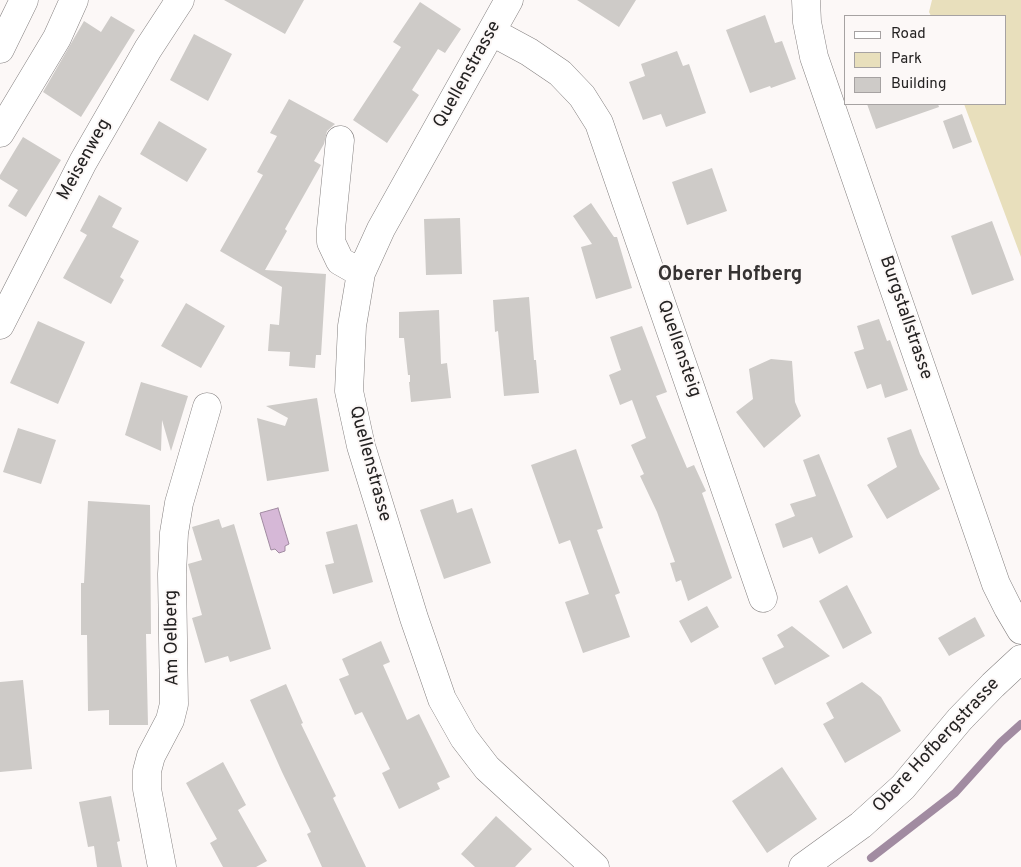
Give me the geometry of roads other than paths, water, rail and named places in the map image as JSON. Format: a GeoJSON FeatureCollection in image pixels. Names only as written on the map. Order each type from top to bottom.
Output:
{"type":"FeatureCollection","features":[{"type":"Feature","properties":{"kind":"street"},"geometry":{"type":"LineString","coordinates":[[0,49],[24,0]]}},
{"type":"Feature","properties":{"kind":"street"},"geometry":{"type":"LineString","coordinates":[[0,134],[57,38],[74,0]]}},
{"type":"Feature","properties":{"kind":"street","name":"Meisenweg"},"geometry":{"type":"LineString","coordinates":[[0,325],[83,162],[148,50],[180,0]]}},
{"type":"Feature","properties":{"kind":"street","name":"Quellenstrasse"},"geometry":{"type":"LineString","coordinates":[[510,0],[381,229],[361,273],[352,326],[349,391],[360,446],[414,618],[442,699],[464,738],[487,768],[595,867]]}},
{"type":"Feature","properties":{"kind":"street","name":"Burgstallstrasse"},"geometry":{"type":"LineString","coordinates":[[806,0],[807,22],[814,57],[996,584],[1021,630]]}},
{"type":"Feature","properties":{"kind":"street","name":"Quellensteig"},"geometry":{"type":"LineString","coordinates":[[492,32],[530,52],[560,73],[582,96],[599,123],[763,598]]}},
{"type":"Feature","properties":{"kind":"street"},"geometry":{"type":"LineString","coordinates":[[340,140],[331,242],[340,261],[361,273]]}},
{"type":"Feature","properties":{"kind":"street","name":"Am Oelberg"},"geometry":{"type":"LineString","coordinates":[[162,867],[147,789],[146,771],[151,756],[170,720],[174,704],[172,574],[174,533],[180,503],[207,406]]}},
{"type":"Feature","properties":{"kind":"street","name":"Obere Hofbergstrasse"},"geometry":{"type":"LineString","coordinates":[[802,867],[861,825],[903,787],[960,719],[993,684],[1021,659]]}},
{"type":"Feature","properties":{"kind":"waterway"},"geometry":{"type":"LineString","coordinates":[[871,858],[955,793],[1001,742],[1021,724]]}},
{"type":"Feature","properties":{"kind":"district","name":"Oberer Hofberg"},"geometry":{"type":"Point","coordinates":[730,276]}}]}
